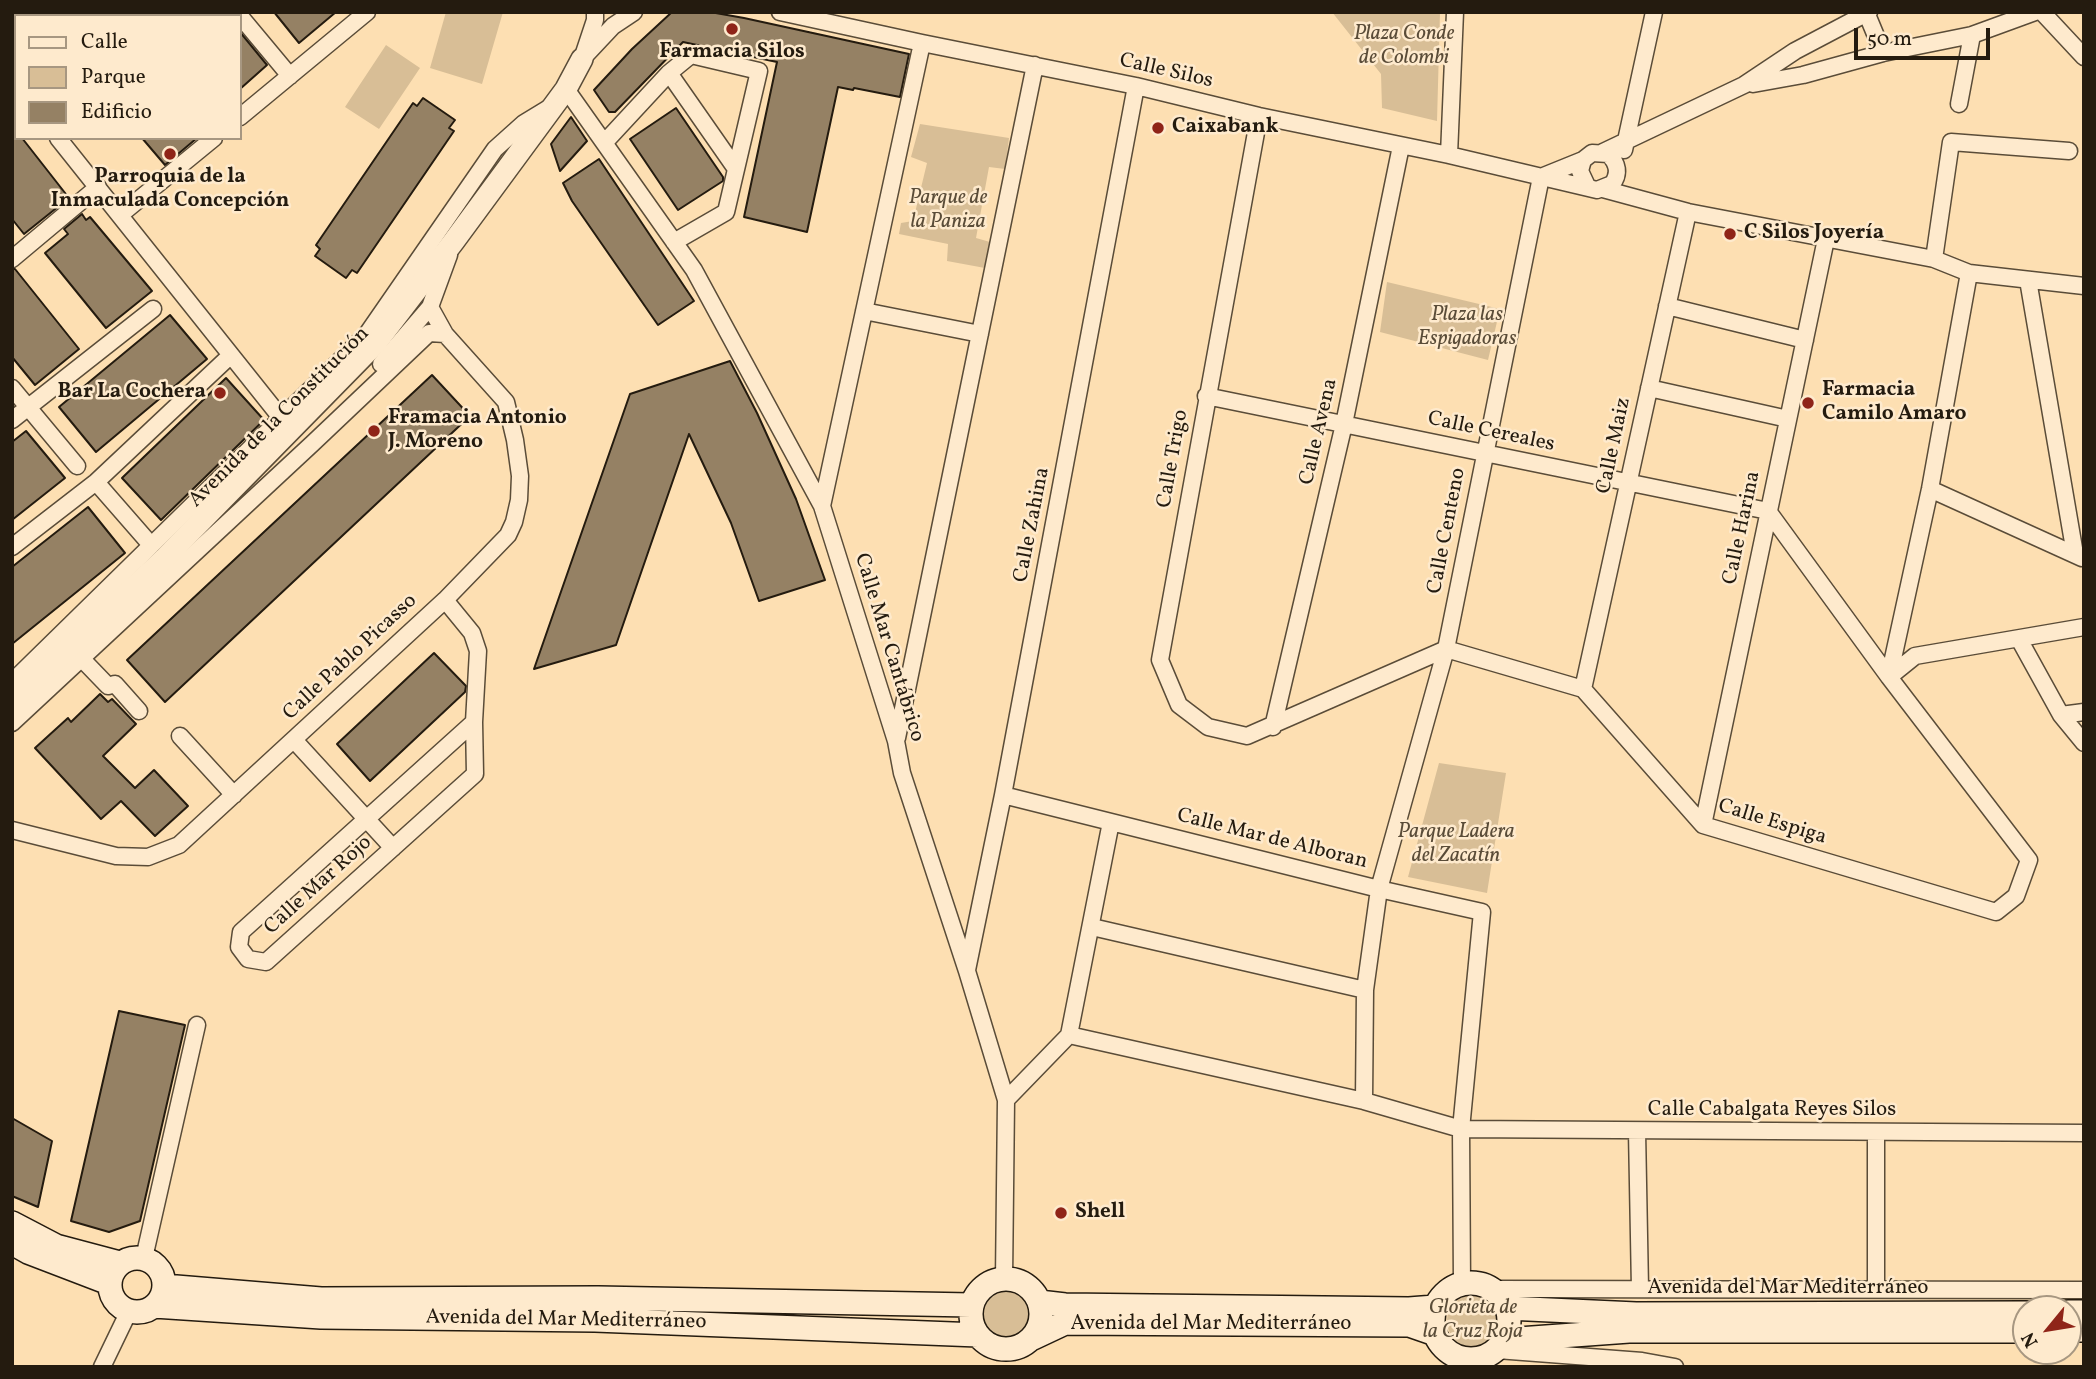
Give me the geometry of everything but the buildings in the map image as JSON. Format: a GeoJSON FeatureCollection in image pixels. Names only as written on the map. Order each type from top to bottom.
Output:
{"type":"FeatureCollection","features":[{"type":"Feature","properties":{"kind":"main road"},"geometry":{"type":"LineString","coordinates":[[12,1223],[115,1273]]}},
{"type":"Feature","properties":{"kind":"main road"},"geometry":{"type":"LineString","coordinates":[[12,1243],[28,1252],[115,1273]]}},
{"type":"Feature","properties":{"kind":"main road"},"geometry":{"type":"LineString","coordinates":[[144,1258],[159,1268],[159,1296],[138,1312],[129,1311],[115,1300],[115,1273],[128,1259],[144,1258]]}},
{"type":"Feature","properties":{"kind":"main road"},"geometry":{"type":"LineString","coordinates":[[1004,1279],[1025,1285],[1034,1292],[1039,1302],[1040,1322],[1031,1339],[1021,1346],[998,1349],[986,1344],[973,1326],[971,1305],[983,1287],[1004,1279]]}},
{"type":"Feature","properties":{"kind":"main road"},"geometry":{"type":"LineString","coordinates":[[1472,1283],[1492,1289],[1501,1297],[1507,1308],[1509,1329],[1501,1345],[1470,1363],[1448,1352],[1435,1334],[1435,1307],[1441,1296],[1450,1288],[1462,1284],[1472,1283]]}},
{"type":"Feature","properties":{"kind":"main road","name":"Avenida del Mar Mediterráneo"},"geometry":{"type":"LineString","coordinates":[[159,1296],[321,1299],[624,1298],[971,1305]]}},
{"type":"Feature","properties":{"kind":"main road","name":"Avenida del Mar Mediterráneo"},"geometry":{"type":"LineString","coordinates":[[159,1296],[321,1317],[596,1320],[978,1335]]}},
{"type":"Feature","properties":{"kind":"main road","name":"Avenida del Mar Mediterráneo"},"geometry":{"type":"LineString","coordinates":[[1039,1302],[1065,1305],[1409,1309],[1435,1307]]}},
{"type":"Feature","properties":{"kind":"main road","name":"Avenida del Mar Mediterráneo"},"geometry":{"type":"LineString","coordinates":[[1507,1308],[1636,1314],[2012,1313]]}},
{"type":"Feature","properties":{"kind":"main road","name":"Avenida del Mar Mediterráneo"},"geometry":{"type":"LineString","coordinates":[[1031,1339],[1065,1323],[1409,1325],[1435,1334]]}},
{"type":"Feature","properties":{"kind":"main road","name":"Avenida del Mar Mediterráneo"},"geometry":{"type":"LineString","coordinates":[[1501,1345],[1629,1331],[2012,1331]]}},
{"type":"Feature","properties":{"kind":"street"},"geometry":{"type":"LineString","coordinates":[[242,115],[367,12]]}},
{"type":"Feature","properties":{"kind":"street","name":"Avenida de la Constitución"},"geometry":{"type":"LineString","coordinates":[[12,701],[174,550],[375,344],[566,89],[582,59],[595,20],[595,12]]}},
{"type":"Feature","properties":{"kind":"street","name":"Avenida de la Constitución"},"geometry":{"type":"LineString","coordinates":[[582,59],[613,26],[634,12]]}},
{"type":"Feature","properties":{"kind":"street","name":"Calle Silos"},"geometry":{"type":"LineString","coordinates":[[780,12],[1136,86],[1259,116],[1541,177],[1606,181],[1633,199],[1934,259],[1969,273],[2084,286]]}},
{"type":"Feature","properties":{"kind":"street"},"geometry":{"type":"LineString","coordinates":[[1449,155],[1455,12]]}},
{"type":"Feature","properties":{"kind":"street"},"geometry":{"type":"LineString","coordinates":[[1606,181],[1627,143],[1654,12]]}},
{"type":"Feature","properties":{"kind":"street"},"geometry":{"type":"LineString","coordinates":[[1744,85],[1803,75],[1883,53],[1972,35],[2035,12]]}},
{"type":"Feature","properties":{"kind":"street"},"geometry":{"type":"LineString","coordinates":[[2042,12],[2084,57]]}},
{"type":"Feature","properties":{"kind":"street"},"geometry":{"type":"LineString","coordinates":[[1541,177],[1583,160],[1592,153],[1604,152],[1627,143],[1744,85],[1795,51],[1867,13],[1883,53]]}},
{"type":"Feature","properties":{"kind":"street"},"geometry":{"type":"LineString","coordinates":[[242,20],[290,76]]}},
{"type":"Feature","properties":{"kind":"street"},"geometry":{"type":"LineString","coordinates":[[1959,104],[1972,35]]}},
{"type":"Feature","properties":{"kind":"street"},"geometry":{"type":"LineString","coordinates":[[822,506],[922,43]]}},
{"type":"Feature","properties":{"kind":"street"},"geometry":{"type":"LineString","coordinates":[[605,142],[669,73],[691,55],[759,71],[726,212],[674,243]]}},
{"type":"Feature","properties":{"kind":"street"},"geometry":{"type":"LineString","coordinates":[[896,741],[1035,65]]}},
{"type":"Feature","properties":{"kind":"street"},"geometry":{"type":"LineString","coordinates":[[669,73],[736,169]]}},
{"type":"Feature","properties":{"kind":"street","name":"Calle Zahina"},"geometry":{"type":"LineString","coordinates":[[967,971],[1003,795],[1136,86]]}},
{"type":"Feature","properties":{"kind":"street","name":"Calle Mar Cantábrico"},"geometry":{"type":"LineString","coordinates":[[566,89],[694,270],[822,506],[896,741],[902,773],[1006,1100],[1004,1279]]}},
{"type":"Feature","properties":{"kind":"street","name":"Avenida de la Constitución"},"geometry":{"type":"LineString","coordinates":[[12,682],[367,334],[495,149],[524,123],[552,106]]}},
{"type":"Feature","properties":{"kind":"street","name":"Calle Trigo"},"geometry":{"type":"LineString","coordinates":[[1259,116],[1160,660],[1179,705],[1208,727],[1247,737],[1446,649]]}},
{"type":"Feature","properties":{"kind":"street"},"geometry":{"type":"LineString","coordinates":[[60,140],[282,419]]}},
{"type":"Feature","properties":{"kind":"street"},"geometry":{"type":"LineString","coordinates":[[120,215],[212,140]]}},
{"type":"Feature","properties":{"kind":"street"},"geometry":{"type":"LineString","coordinates":[[1934,259],[1951,142],[2069,151]]}},
{"type":"Feature","properties":{"kind":"street","name":"Calle Avena"},"geometry":{"type":"LineString","coordinates":[[1273,727],[1344,424],[1401,146]]}},
{"type":"Feature","properties":{"kind":"street"},"geometry":{"type":"LineString","coordinates":[[1604,152],[1612,158],[1606,181]]}},
{"type":"Feature","properties":{"kind":"street"},"geometry":{"type":"LineString","coordinates":[[1583,160],[1580,177],[1606,181]]}},
{"type":"Feature","properties":{"kind":"street","name":"Calle Centeno"},"geometry":{"type":"LineString","coordinates":[[1364,1101],[1365,990],[1379,889],[1446,649],[1541,177]]}},
{"type":"Feature","properties":{"kind":"street"},"geometry":{"type":"LineString","coordinates":[[12,259],[98,187]]}},
{"type":"Feature","properties":{"kind":"street","name":"Calle Maiz"},"geometry":{"type":"LineString","coordinates":[[1583,690],[1688,212]]}},
{"type":"Feature","properties":{"kind":"street","name":"Calle Harina"},"geometry":{"type":"LineString","coordinates":[[1703,825],[1826,239]]}},
{"type":"Feature","properties":{"kind":"street","name":"Avenida de la Constitución"},"geometry":{"type":"LineString","coordinates":[[313,443],[430,307],[454,241]]}},
{"type":"Feature","properties":{"kind":"street"},"geometry":{"type":"LineString","coordinates":[[1889,677],[1930,488],[1969,273]]}},
{"type":"Feature","properties":{"kind":"street"},"geometry":{"type":"LineString","coordinates":[[2028,280],[2079,557]]}},
{"type":"Feature","properties":{"kind":"street"},"geometry":{"type":"LineString","coordinates":[[1667,306],[1805,340]]}},
{"type":"Feature","properties":{"kind":"street","name":"Calle Pablo Picasso"},"geometry":{"type":"LineString","coordinates":[[12,830],[116,856],[148,857],[178,845],[445,600],[508,535],[519,500],[520,476],[516,440],[506,402],[445,334],[430,307]]}},
{"type":"Feature","properties":{"kind":"street"},"geometry":{"type":"LineString","coordinates":[[12,420],[153,309]]}},
{"type":"Feature","properties":{"kind":"street"},"geometry":{"type":"LineString","coordinates":[[864,311],[980,334]]}},
{"type":"Feature","properties":{"kind":"street","name":"Avenida de la Constitución"},"geometry":{"type":"LineString","coordinates":[[12,723],[429,333],[445,334]]}},
{"type":"Feature","properties":{"kind":"street"},"geometry":{"type":"LineString","coordinates":[[12,547],[96,482],[232,355]]}},
{"type":"Feature","properties":{"kind":"street"},"geometry":{"type":"LineString","coordinates":[[12,388],[77,466]]}},
{"type":"Feature","properties":{"kind":"street"},"geometry":{"type":"LineString","coordinates":[[1649,388],[1788,419]]}},
{"type":"Feature","properties":{"kind":"street","name":"Calle Cereales"},"geometry":{"type":"LineString","coordinates":[[1206,396],[1768,511]]}},
{"type":"Feature","properties":{"kind":"street"},"geometry":{"type":"LineString","coordinates":[[96,482],[151,545]]}},
{"type":"Feature","properties":{"kind":"street"},"geometry":{"type":"LineString","coordinates":[[1930,488],[2079,557]]}},
{"type":"Feature","properties":{"kind":"street"},"geometry":{"type":"LineString","coordinates":[[1768,511],[1889,677]]}},
{"type":"Feature","properties":{"kind":"street","name":"Calle Mar Rojo"},"geometry":{"type":"LineString","coordinates":[[445,600],[472,633],[478,650],[474,722],[475,774],[266,962],[248,960],[239,947],[241,932],[474,722]]}},
{"type":"Feature","properties":{"kind":"street"},"geometry":{"type":"LineString","coordinates":[[1889,677],[1915,656],[2084,627]]}},
{"type":"Feature","properties":{"kind":"street"},"geometry":{"type":"LineString","coordinates":[[2018,639],[2060,715],[2084,743]]}},
{"type":"Feature","properties":{"kind":"street"},"geometry":{"type":"LineString","coordinates":[[1446,649],[1583,690]]}},
{"type":"Feature","properties":{"kind":"street"},"geometry":{"type":"LineString","coordinates":[[80,658],[108,686],[115,684],[139,711]]}},
{"type":"Feature","properties":{"kind":"street","name":"Calle Espiga"},"geometry":{"type":"LineString","coordinates":[[1583,690],[1703,825],[1996,912],[2016,896],[2029,860],[1889,677]]}},
{"type":"Feature","properties":{"kind":"street"},"geometry":{"type":"LineString","coordinates":[[2060,715],[2084,712]]}},
{"type":"Feature","properties":{"kind":"street"},"geometry":{"type":"LineString","coordinates":[[180,736],[234,795]]}},
{"type":"Feature","properties":{"kind":"street","name":"Calle Mar Rojo"},"geometry":{"type":"LineString","coordinates":[[294,740],[393,848]]}},
{"type":"Feature","properties":{"kind":"street","name":"Calle Mar de Alboran"},"geometry":{"type":"LineString","coordinates":[[1003,795],[1482,912],[1461,1129]]}},
{"type":"Feature","properties":{"kind":"street"},"geometry":{"type":"LineString","coordinates":[[1006,1100],[1069,1035],[1111,822]]}},
{"type":"Feature","properties":{"kind":"street"},"geometry":{"type":"LineString","coordinates":[[1092,927],[1365,990]]}},
{"type":"Feature","properties":{"kind":"street"},"geometry":{"type":"LineString","coordinates":[[144,1258],[197,1025]]}},
{"type":"Feature","properties":{"kind":"street","name":"Calle Cabalgata Reyes Silos"},"geometry":{"type":"LineString","coordinates":[[1069,1035],[1364,1101],[1461,1129],[2084,1133]]}},
{"type":"Feature","properties":{"kind":"street"},"geometry":{"type":"LineString","coordinates":[[1461,1129],[1462,1284]]}},
{"type":"Feature","properties":{"kind":"street"},"geometry":{"type":"LineString","coordinates":[[1637,1131],[1640,1289]]}},
{"type":"Feature","properties":{"kind":"street"},"geometry":{"type":"LineString","coordinates":[[1876,1132],[1876,1289]]}},
{"type":"Feature","properties":{"kind":"street","name":"Avenida del Mar Mediterráneo"},"geometry":{"type":"LineString","coordinates":[[1492,1289],[2084,1290]]}},
{"type":"Feature","properties":{"kind":"street"},"geometry":{"type":"LineString","coordinates":[[102,1367],[129,1311]]}},
{"type":"Feature","properties":{"kind":"street"},"geometry":{"type":"LineString","coordinates":[[1501,1345],[1675,1367]]}},
{"type":"Feature","properties":{"kind":"green space"},"geometry":{"type":"Polygon","coordinates":[[[446,12],[503,12],[482,84],[430,68],[446,12]]]}},
{"type":"Feature","properties":{"kind":"green space","name":"Plaza Conde de Colombi"},"geometry":{"type":"Polygon","coordinates":[[[1332,12],[1440,12],[1437,121],[1382,108],[1381,74],[1332,12]]]}},
{"type":"Feature","properties":{"kind":"green space"},"geometry":{"type":"Polygon","coordinates":[[[386,45],[420,68],[379,129],[345,107],[386,45]]]}},
{"type":"Feature","properties":{"kind":"green space","name":"Parque de la Paniza"},"geometry":{"type":"Polygon","coordinates":[[[920,124],[1009,138],[1005,169],[989,167],[976,238],[990,242],[985,268],[947,261],[948,244],[899,234],[901,223],[913,221],[927,163],[911,157],[920,124]]]}},
{"type":"Feature","properties":{"kind":"green space","name":"Plaza las Espigadoras"},"geometry":{"type":"Polygon","coordinates":[[[1387,282],[1500,309],[1488,360],[1380,332],[1387,282]]]}},
{"type":"Feature","properties":{"kind":"green space","name":"Parque Ladera del Zacatín"},"geometry":{"type":"Polygon","coordinates":[[[1439,763],[1506,773],[1487,893],[1408,877],[1439,763]]]}},
{"type":"Feature","properties":{"kind":"green space"},"geometry":{"type":"Polygon","coordinates":[[[1006,1286],[1025,1294],[1033,1313],[1025,1332],[1006,1340],[987,1332],[979,1313],[987,1294],[1006,1286]]]}},
{"type":"Feature","properties":{"kind":"green space","name":"Glorieta de la Cruz Roja"},"geometry":{"type":"Polygon","coordinates":[[[1473,1295],[1483,1297],[1491,1303],[1497,1311],[1497,1331],[1491,1339],[1483,1345],[1473,1347],[1463,1345],[1455,1339],[1449,1331],[1447,1321],[1449,1311],[1455,1303],[1463,1297],[1473,1295]]]}},
{"type":"Feature","properties":{"kind":"place","name":"Farmacia Silos"},"geometry":{"type":"Point","coordinates":[732,29]}},
{"type":"Feature","properties":{"kind":"place","name":"Caixabank"},"geometry":{"type":"Point","coordinates":[1158,128]}},
{"type":"Feature","properties":{"kind":"place","name":"Parroquia de la Inmaculada Concepción"},"geometry":{"type":"Point","coordinates":[170,154]}},
{"type":"Feature","properties":{"kind":"place","name":"C Silos Joyería"},"geometry":{"type":"Point","coordinates":[1730,234]}},
{"type":"Feature","properties":{"kind":"place","name":"Bar La Cochera"},"geometry":{"type":"Point","coordinates":[220,393]}},
{"type":"Feature","properties":{"kind":"place","name":"Farmacia Camilo Amaro"},"geometry":{"type":"Point","coordinates":[1808,403]}},
{"type":"Feature","properties":{"kind":"place","name":"Framacia Antonio J. Moreno"},"geometry":{"type":"Point","coordinates":[374,431]}},
{"type":"Feature","properties":{"kind":"place","name":"Shell"},"geometry":{"type":"Point","coordinates":[1061,1213]}}]}
